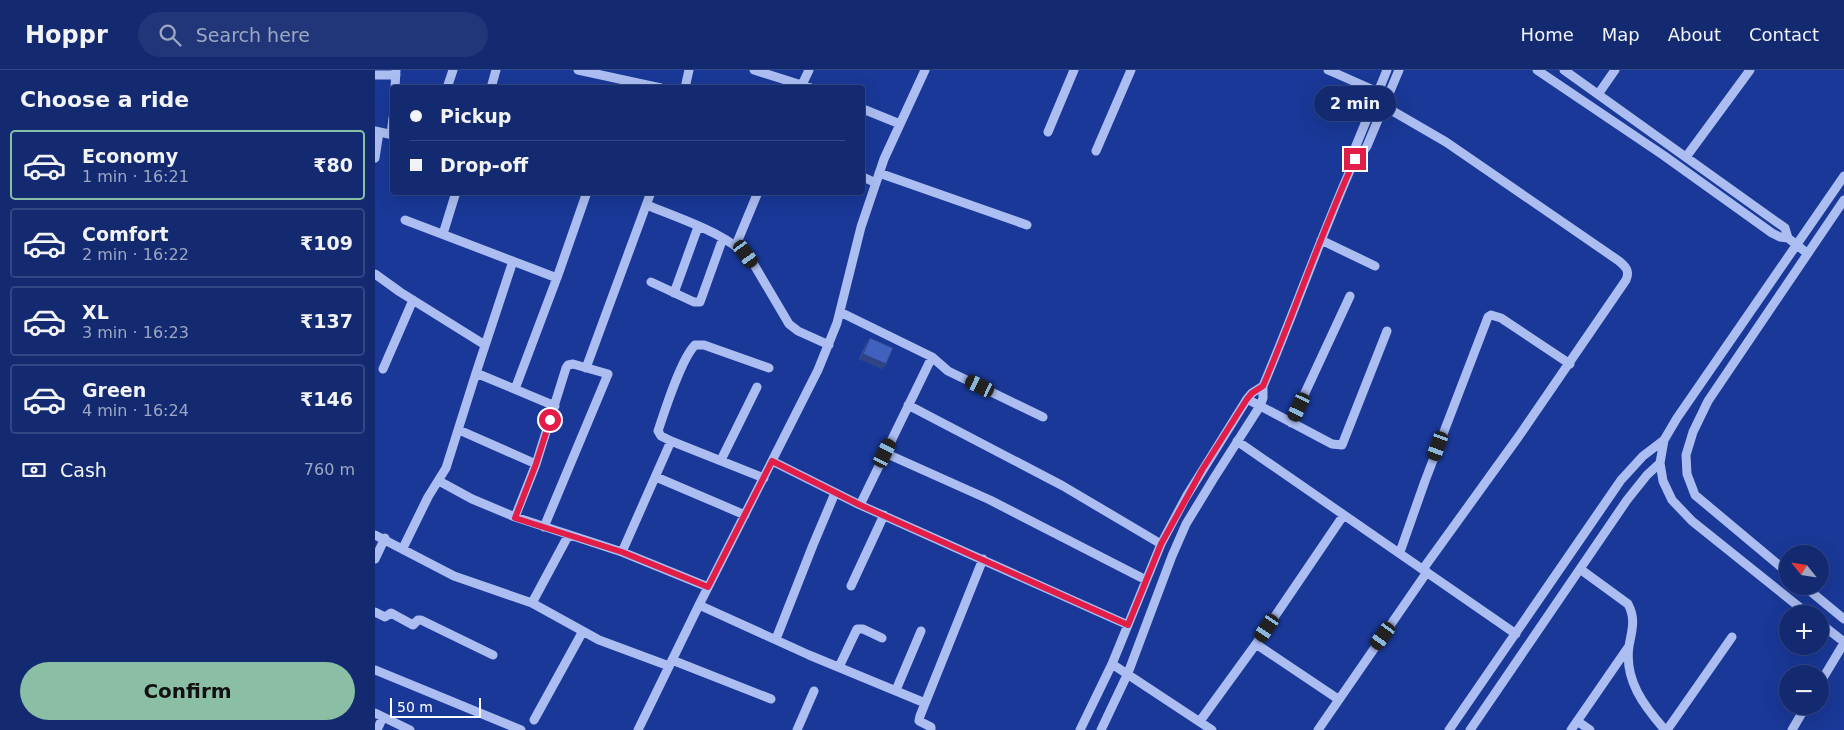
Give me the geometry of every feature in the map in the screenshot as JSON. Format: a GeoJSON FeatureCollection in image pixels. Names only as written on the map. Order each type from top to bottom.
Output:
{"type":"FeatureCollection","features":[{"type":"Feature","properties":{"kind":"street"},"geometry":{"type":"LineString","coordinates":[[448,85],[453,70]]}},
{"type":"Feature","properties":{"kind":"street"},"geometry":{"type":"LineString","coordinates":[[492,85],[496,70]]}},
{"type":"Feature","properties":{"kind":"street"},"geometry":{"type":"LineString","coordinates":[[578,70],[622,74],[653,85]]}},
{"type":"Feature","properties":{"kind":"street"},"geometry":{"type":"LineString","coordinates":[[686,85],[689,70]]}},
{"type":"Feature","properties":{"kind":"street"},"geometry":{"type":"LineString","coordinates":[[754,70],[802,85]]}},
{"type":"Feature","properties":{"kind":"street"},"geometry":{"type":"LineString","coordinates":[[805,85],[809,70]]}},
{"type":"Feature","properties":{"kind":"street"},"geometry":{"type":"LineString","coordinates":[[638,730],[708,587],[819,370],[840,312],[861,227],[877,178],[925,70]]}},
{"type":"Feature","properties":{"kind":"street"},"geometry":{"type":"LineString","coordinates":[[1048,132],[1074,70]]}},
{"type":"Feature","properties":{"kind":"street"},"geometry":{"type":"LineString","coordinates":[[1095,151],[1131,70]]}},
{"type":"Feature","properties":{"kind":"street"},"geometry":{"type":"LineString","coordinates":[[1328,70],[1378,92]]}},
{"type":"Feature","properties":{"kind":"street"},"geometry":{"type":"LineString","coordinates":[[1355,159],[1355,148],[1387,70]]}},
{"type":"Feature","properties":{"kind":"street"},"geometry":{"type":"LineString","coordinates":[[1101,730],[1128,674],[1172,556],[1197,504],[1260,406],[1263,398],[1263,386],[1299,300],[1334,206],[1355,159],[1365,150],[1399,70]]}},
{"type":"Feature","properties":{"kind":"street"},"geometry":{"type":"LineString","coordinates":[[1537,70],[1663,155],[1771,234],[1787,238],[1807,253]]}},
{"type":"Feature","properties":{"kind":"street"},"geometry":{"type":"LineString","coordinates":[[1564,70],[1785,228],[1787,238]]}},
{"type":"Feature","properties":{"kind":"street"},"geometry":{"type":"LineString","coordinates":[[1599,94],[1615,70]]}},
{"type":"Feature","properties":{"kind":"street"},"geometry":{"type":"LineString","coordinates":[[1686,157],[1750,70]]}},
{"type":"Feature","properties":{"kind":"street"},"geometry":{"type":"LineString","coordinates":[[375,75],[396,72],[395,85]]}},
{"type":"Feature","properties":{"kind":"street"},"geometry":{"type":"LineString","coordinates":[[1318,730],[1425,571],[1570,364],[1629,274],[1619,261],[1595,243],[1471,158],[1384,106]]}},
{"type":"Feature","properties":{"kind":"street"},"geometry":{"type":"LineString","coordinates":[[865,110],[900,124]]}},
{"type":"Feature","properties":{"kind":"street"},"geometry":{"type":"LineString","coordinates":[[375,158],[377,132],[390,135]]}},
{"type":"Feature","properties":{"kind":"street"},"geometry":{"type":"LineString","coordinates":[[1797,605],[1692,522],[1672,500],[1663,481],[1660,463],[1664,440],[1677,418],[1844,176]]}},
{"type":"Feature","properties":{"kind":"street"},"geometry":{"type":"LineString","coordinates":[[865,177],[877,178],[1027,225]]}},
{"type":"Feature","properties":{"kind":"street"},"geometry":{"type":"LineString","coordinates":[[443,234],[455,195]]}},
{"type":"Feature","properties":{"kind":"street"},"geometry":{"type":"LineString","coordinates":[[515,389],[586,195]]}},
{"type":"Feature","properties":{"kind":"street"},"geometry":{"type":"LineString","coordinates":[[586,368],[650,195]]}},
{"type":"Feature","properties":{"kind":"street"},"geometry":{"type":"LineString","coordinates":[[736,245],[756,195]]}},
{"type":"Feature","properties":{"kind":"street"},"geometry":{"type":"LineString","coordinates":[[1779,565],[1695,495],[1687,474],[1686,454],[1693,432],[1708,401],[1844,200]]}},
{"type":"Feature","properties":{"kind":"street"},"geometry":{"type":"LineString","coordinates":[[647,205],[736,245],[753,263],[789,324],[798,331],[829,345]]}},
{"type":"Feature","properties":{"kind":"street"},"geometry":{"type":"LineString","coordinates":[[405,220],[557,278]]}},
{"type":"Feature","properties":{"kind":"street"},"geometry":{"type":"LineString","coordinates":[[674,293],[698,227]]}},
{"type":"Feature","properties":{"kind":"street"},"geometry":{"type":"LineString","coordinates":[[651,282],[694,302],[700,302],[723,238]]}},
{"type":"Feature","properties":{"kind":"street"},"geometry":{"type":"LineString","coordinates":[[1321,240],[1375,266]]}},
{"type":"Feature","properties":{"kind":"street"},"geometry":{"type":"LineString","coordinates":[[403,548],[428,497],[446,468],[475,373],[513,261]]}},
{"type":"Feature","properties":{"kind":"street"},"geometry":{"type":"LineString","coordinates":[[375,274],[485,345]]}},
{"type":"Feature","properties":{"kind":"street"},"geometry":{"type":"LineString","coordinates":[[1291,423],[1350,296]]}},
{"type":"Feature","properties":{"kind":"street"},"geometry":{"type":"LineString","coordinates":[[383,369],[413,300]]}},
{"type":"Feature","properties":{"kind":"street"},"geometry":{"type":"LineString","coordinates":[[840,312],[932,357],[948,371],[1043,417]]}},
{"type":"Feature","properties":{"kind":"street"},"geometry":{"type":"LineString","coordinates":[[1400,552],[1488,317],[1491,315],[1501,318],[1570,364]]}},
{"type":"Feature","properties":{"kind":"street"},"geometry":{"type":"LineString","coordinates":[[1247,399],[1335,445],[1342,445],[1387,331]]}},
{"type":"Feature","properties":{"kind":"street"},"geometry":{"type":"LineString","coordinates":[[764,478],[671,441],[661,436],[658,431],[671,393],[689,353],[695,345],[704,345],[769,368]]}},
{"type":"Feature","properties":{"kind":"street"},"geometry":{"type":"LineString","coordinates":[[860,505],[932,357]]}},
{"type":"Feature","properties":{"kind":"street"},"geometry":{"type":"LineString","coordinates":[[515,518],[536,464],[568,365],[573,364],[608,374],[544,527]]}},
{"type":"Feature","properties":{"kind":"street"},"geometry":{"type":"LineString","coordinates":[[475,373],[555,406]]}},
{"type":"Feature","properties":{"kind":"street"},"geometry":{"type":"LineString","coordinates":[[1080,730],[1112,664],[1161,544],[1186,497],[1247,399],[1252,393],[1263,386]]}},
{"type":"Feature","properties":{"kind":"street"},"geometry":{"type":"LineString","coordinates":[[721,460],[757,387]]}},
{"type":"Feature","properties":{"kind":"street"},"geometry":{"type":"LineString","coordinates":[[908,405],[1063,486],[1161,544]]}},
{"type":"Feature","properties":{"kind":"street"},"geometry":{"type":"LineString","coordinates":[[459,430],[536,464]]}},
{"type":"Feature","properties":{"kind":"street"},"geometry":{"type":"LineString","coordinates":[[1449,730],[1621,480],[1643,456],[1664,440]]}},
{"type":"Feature","properties":{"kind":"street"},"geometry":{"type":"LineString","coordinates":[[622,552],[671,441]]}},
{"type":"Feature","properties":{"kind":"street"},"geometry":{"type":"LineString","coordinates":[[1237,441],[1516,634]]}},
{"type":"Feature","properties":{"kind":"street"},"geometry":{"type":"LineString","coordinates":[[885,453],[990,500],[1146,580]]}},
{"type":"Feature","properties":{"kind":"street"},"geometry":{"type":"LineString","coordinates":[[772,461],[860,505],[1128,625]]}},
{"type":"Feature","properties":{"kind":"street"},"geometry":{"type":"LineString","coordinates":[[1470,730],[1627,500],[1647,475],[1660,463]]}},
{"type":"Feature","properties":{"kind":"street"},"geometry":{"type":"LineString","coordinates":[[1202,470],[1214,478]]}},
{"type":"Feature","properties":{"kind":"street"},"geometry":{"type":"LineString","coordinates":[[656,477],[745,515]]}},
{"type":"Feature","properties":{"kind":"street"},"geometry":{"type":"LineString","coordinates":[[439,481],[472,499],[515,518],[622,552],[708,587]]}},
{"type":"Feature","properties":{"kind":"street"},"geometry":{"type":"LineString","coordinates":[[776,639],[835,493]]}},
{"type":"Feature","properties":{"kind":"street"},"geometry":{"type":"LineString","coordinates":[[1186,497],[1197,504]]}},
{"type":"Feature","properties":{"kind":"street"},"geometry":{"type":"LineString","coordinates":[[851,586],[884,515]]}},
{"type":"Feature","properties":{"kind":"street"},"geometry":{"type":"LineString","coordinates":[[1199,721],[1256,644],[1343,516]]}},
{"type":"Feature","properties":{"kind":"street"},"geometry":{"type":"LineString","coordinates":[[375,535],[385,538],[454,576],[532,603],[613,646],[671,663],[771,699]]}},
{"type":"Feature","properties":{"kind":"street"},"geometry":{"type":"LineString","coordinates":[[532,603],[568,536]]}},
{"type":"Feature","properties":{"kind":"street"},"geometry":{"type":"LineString","coordinates":[[375,559],[385,538]]}},
{"type":"Feature","properties":{"kind":"street"},"geometry":{"type":"LineString","coordinates":[[931,730],[931,727],[919,721],[983,559]]}},
{"type":"Feature","properties":{"kind":"street"},"geometry":{"type":"LineString","coordinates":[[1580,569],[1628,604],[1634,620],[1628,662],[1636,692],[1666,730],[1732,637]]}},
{"type":"Feature","properties":{"kind":"street"},"geometry":{"type":"LineString","coordinates":[[1815,595],[1844,619]]}},
{"type":"Feature","properties":{"kind":"street"},"geometry":{"type":"LineString","coordinates":[[699,605],[925,703]]}},
{"type":"Feature","properties":{"kind":"street"},"geometry":{"type":"LineString","coordinates":[[375,612],[385,617],[391,613],[413,625],[418,620],[421,620],[493,655]]}},
{"type":"Feature","properties":{"kind":"street"},"geometry":{"type":"LineString","coordinates":[[839,667],[857,629],[863,629],[882,638]]}},
{"type":"Feature","properties":{"kind":"street"},"geometry":{"type":"LineString","coordinates":[[1829,630],[1844,643],[1829,668]]}},
{"type":"Feature","properties":{"kind":"street"},"geometry":{"type":"LineString","coordinates":[[534,720],[583,631]]}},
{"type":"Feature","properties":{"kind":"street"},"geometry":{"type":"LineString","coordinates":[[897,690],[921,631]]}},
{"type":"Feature","properties":{"kind":"street"},"geometry":{"type":"LineString","coordinates":[[1256,644],[1338,699]]}},
{"type":"Feature","properties":{"kind":"street"},"geometry":{"type":"LineString","coordinates":[[1571,730],[1629,646]]}},
{"type":"Feature","properties":{"kind":"street"},"geometry":{"type":"LineString","coordinates":[[1112,664],[1212,730]]}},
{"type":"Feature","properties":{"kind":"street"},"geometry":{"type":"LineString","coordinates":[[376,673],[521,730]]}},
{"type":"Feature","properties":{"kind":"street"},"geometry":{"type":"LineString","coordinates":[[797,730],[814,691]]}},
{"type":"Feature","properties":{"kind":"street"},"geometry":{"type":"LineString","coordinates":[[377,730],[379,715],[410,730]]}},
{"type":"Feature","properties":{"kind":"street"},"geometry":{"type":"LineString","coordinates":[[1792,730],[1801,715]]}},
{"type":"Feature","properties":{"kind":"street"},"geometry":{"type":"LineString","coordinates":[[1577,721],[1590,730]]}},
{"type":"Feature","properties":{"kind":"building"},"geometry":{"type":"Polygon","coordinates":[[[870,338],[893,348],[886,364],[863,354],[870,338]]]}},
{"type":"Feature","properties":{"kind":"route"},"geometry":{"type":"LineString","coordinates":[[550,420],[536,464],[515,518],[622,552],[708,587],[772,461],[860,505],[1128,625],[1161,544],[1186,497],[1247,399],[1258,388],[1263,386],[1299,300],[1334,206],[1355,159]]}}]}
